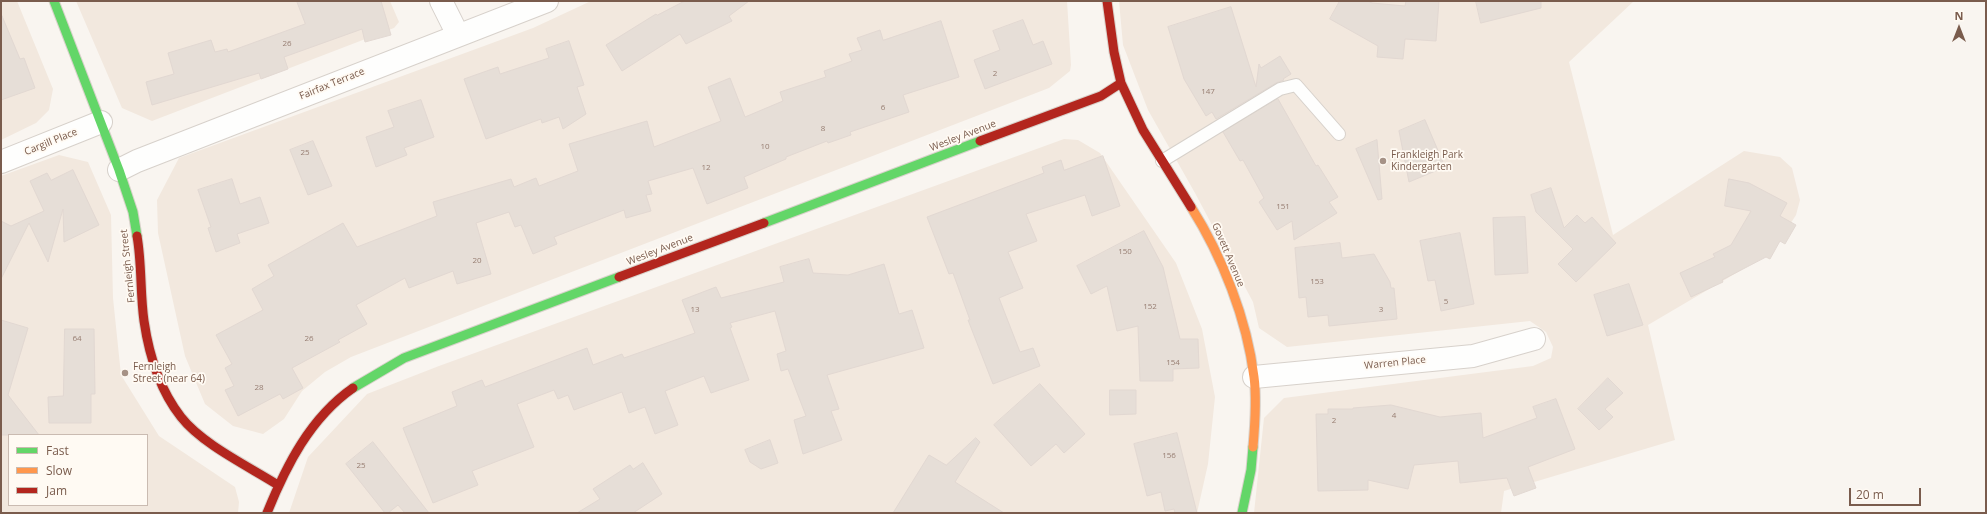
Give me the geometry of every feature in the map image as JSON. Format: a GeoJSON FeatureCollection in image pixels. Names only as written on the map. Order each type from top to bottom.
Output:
{"type":"FeatureCollection","features":[{"type":"Feature","properties":{"kind":"street","name":"Fernleigh Street"},"geometry":{"type":"LineString","coordinates":[[54,1],[119,170],[133,212],[140,248],[144,320],[151,359],[163,388],[181,417],[205,439],[278,484]]}},
{"type":"Feature","properties":{"kind":"street"},"geometry":{"type":"LineString","coordinates":[[441,1],[458,35]]}},
{"type":"Feature","properties":{"kind":"street","name":"Fairfax Terrace"},"geometry":{"type":"LineString","coordinates":[[119,170],[547,1]]}},
{"type":"Feature","properties":{"kind":"street","name":"Govett Avenue"},"geometry":{"type":"LineString","coordinates":[[1107,1],[1114,52],[1121,83],[1143,130],[1205,229],[1226,274],[1246,335],[1254,377],[1255,426],[1252,470],[1242,513]]}},
{"type":"Feature","properties":{"kind":"street","name":"Wesley Avenue"},"geometry":{"type":"LineString","coordinates":[[267,513],[278,484],[298,449],[318,421],[341,397],[372,376],[404,358],[1100,96],[1121,83]]}},
{"type":"Feature","properties":{"kind":"street","name":"Cargill Place"},"geometry":{"type":"LineString","coordinates":[[1,162],[101,122]]}},
{"type":"Feature","properties":{"kind":"street","name":"Warren Place"},"geometry":{"type":"LineString","coordinates":[[1254,377],[1472,356],[1534,339]]}},
{"type":"Feature","properties":{"kind":"lane"},"geometry":{"type":"LineString","coordinates":[[1162,162],[1280,89],[1296,85],[1339,134]]}},
{"type":"Feature","properties":{"kind":"shaded area"},"geometry":{"type":"Polygon","coordinates":[[[1,1],[17,1],[53,89],[49,110],[36,123],[1,140],[1,1]]]}},
{"type":"Feature","properties":{"kind":"shaded area"},"geometry":{"type":"Polygon","coordinates":[[[76,1],[390,1],[399,22],[394,28],[152,121],[122,108],[76,1]]]}},
{"type":"Feature","properties":{"kind":"shaded area"},"geometry":{"type":"Polygon","coordinates":[[[591,1],[1067,1],[1071,65],[1070,71],[1049,88],[351,357],[325,372],[302,391],[284,419],[263,434],[233,426],[205,404],[185,356],[158,233],[157,200],[179,158],[533,28],[591,1]]]}},
{"type":"Feature","properties":{"kind":"shaded area"},"geometry":{"type":"Polygon","coordinates":[[[1119,1],[1634,1],[1569,62],[1613,235],[1744,151],[1780,157],[1792,168],[1800,200],[1796,215],[1772,252],[1648,325],[1675,440],[1504,491],[1501,513],[1254,513],[1264,418],[1284,398],[1533,366],[1551,358],[1553,347],[1546,332],[1530,321],[1287,347],[1259,328],[1253,302],[1195,193],[1148,110],[1123,45],[1119,1]]]}},
{"type":"Feature","properties":{"kind":"shaded area"},"geometry":{"type":"Polygon","coordinates":[[[1064,139],[1078,140],[1100,153],[1176,263],[1202,329],[1215,397],[1208,464],[1197,513],[289,513],[308,457],[367,394],[439,366],[1064,139]]]}},
{"type":"Feature","properties":{"kind":"shaded area"},"geometry":{"type":"Polygon","coordinates":[[[59,155],[88,162],[111,215],[113,298],[121,375],[159,436],[235,487],[239,502],[238,513],[1,513],[1,176],[59,155]]]}},
{"type":"Feature","properties":{"kind":"building"},"geometry":{"type":"Polygon","coordinates":[[[297,1],[381,1],[391,35],[365,42],[362,29],[284,57],[288,69],[261,79],[259,73],[152,105],[146,82],[174,74],[168,53],[211,40],[215,52],[227,49],[228,52],[305,24],[297,1]]]}},
{"type":"Feature","properties":{"kind":"building"},"geometry":{"type":"Polygon","coordinates":[[[685,1],[749,1],[729,16],[732,21],[686,44],[680,34],[622,71],[606,45],[656,14],[657,15],[685,1]]]}},
{"type":"Feature","properties":{"kind":"building"},"geometry":{"type":"Polygon","coordinates":[[[1340,1],[1368,1],[1372,3],[1405,6],[1406,1],[1439,1],[1436,41],[1405,39],[1403,59],[1377,57],[1378,46],[1330,19],[1340,1]]]}},
{"type":"Feature","properties":{"kind":"building"},"geometry":{"type":"Polygon","coordinates":[[[1476,1],[1541,1],[1541,8],[1481,23],[1476,1]]]}},
{"type":"Feature","properties":{"kind":"building"},"geometry":{"type":"Polygon","coordinates":[[[1231,7],[1256,87],[1259,64],[1261,68],[1280,56],[1291,74],[1283,79],[1284,80],[1276,83],[1216,119],[1212,112],[1206,116],[1184,79],[1168,27],[1231,7]]]}},
{"type":"Feature","properties":{"kind":"building"},"geometry":{"type":"Polygon","coordinates":[[[2,16],[20,59],[24,58],[35,88],[1,100],[2,16]]]}},
{"type":"Feature","properties":{"kind":"building"},"geometry":{"type":"Polygon","coordinates":[[[1023,20],[1033,45],[1043,41],[1052,64],[985,89],[974,60],[1000,50],[993,31],[1023,20]]]}},
{"type":"Feature","properties":{"kind":"building"},"geometry":{"type":"Polygon","coordinates":[[[941,21],[959,77],[903,95],[909,112],[850,132],[851,135],[828,143],[827,141],[786,157],[786,159],[744,177],[748,188],[707,204],[693,168],[648,181],[652,194],[646,195],[651,211],[626,218],[624,210],[554,237],[557,244],[533,254],[521,225],[515,227],[509,212],[476,223],[491,274],[457,284],[453,271],[409,288],[405,278],[356,305],[367,324],[338,340],[340,342],[292,368],[303,388],[283,399],[280,394],[238,416],[225,390],[234,386],[225,368],[232,364],[216,335],[263,310],[252,289],[274,276],[268,265],[343,223],[357,247],[437,216],[433,202],[511,179],[514,187],[536,178],[539,186],[578,171],[569,144],[647,121],[654,147],[721,121],[708,87],[730,78],[745,117],[783,101],[780,92],[826,77],[824,71],[852,61],[849,54],[862,50],[857,38],[880,30],[883,40],[941,21]]]}},
{"type":"Feature","properties":{"kind":"building"},"geometry":{"type":"Polygon","coordinates":[[[569,41],[584,85],[577,87],[586,114],[563,129],[559,117],[542,123],[541,119],[486,139],[464,79],[498,67],[500,74],[549,58],[546,49],[569,41]]]}},
{"type":"Feature","properties":{"kind":"building"},"geometry":{"type":"Polygon","coordinates":[[[1278,99],[1316,166],[1318,165],[1338,197],[1329,202],[1337,213],[1294,240],[1292,221],[1277,230],[1259,202],[1264,198],[1243,160],[1240,161],[1223,132],[1278,99]]]}},
{"type":"Feature","properties":{"kind":"building"},"geometry":{"type":"Polygon","coordinates":[[[421,100],[434,137],[404,148],[407,155],[376,167],[366,137],[394,127],[388,111],[421,100]]]}},
{"type":"Feature","properties":{"kind":"building"},"geometry":{"type":"Polygon","coordinates":[[[1425,120],[1445,167],[1409,182],[1399,131],[1425,120]]]}},
{"type":"Feature","properties":{"kind":"building"},"geometry":{"type":"Polygon","coordinates":[[[1377,140],[1382,199],[1378,200],[1356,149],[1377,140]]]}},
{"type":"Feature","properties":{"kind":"building"},"geometry":{"type":"Polygon","coordinates":[[[313,141],[332,186],[308,195],[290,150],[313,141]]]}},
{"type":"Feature","properties":{"kind":"building"},"geometry":{"type":"Polygon","coordinates":[[[1103,156],[1120,206],[1092,216],[1085,195],[1026,214],[1037,241],[1008,252],[1023,288],[999,298],[1020,352],[1033,348],[1040,366],[993,384],[968,320],[970,320],[953,273],[949,274],[927,217],[1044,173],[1042,167],[1061,160],[1064,170],[1103,156]]]}},
{"type":"Feature","properties":{"kind":"building"},"geometry":{"type":"Polygon","coordinates":[[[73,170],[99,225],[64,242],[63,209],[48,262],[29,223],[1,279],[1,221],[11,226],[44,211],[30,181],[47,173],[51,180],[73,170]]]}},
{"type":"Feature","properties":{"kind":"building"},"geometry":{"type":"Polygon","coordinates":[[[232,179],[240,204],[260,197],[269,223],[237,234],[240,243],[216,252],[208,228],[211,227],[198,190],[232,179]]]}},
{"type":"Feature","properties":{"kind":"building"},"geometry":{"type":"Polygon","coordinates":[[[1729,179],[1749,183],[1787,203],[1780,216],[1796,225],[1785,244],[1780,241],[1770,259],[1766,257],[1722,280],[1723,282],[1691,297],[1680,273],[1715,257],[1713,254],[1731,245],[1751,211],[1725,206],[1729,179]]]}},
{"type":"Feature","properties":{"kind":"building"},"geometry":{"type":"Polygon","coordinates":[[[1551,188],[1564,228],[1577,215],[1585,223],[1592,217],[1616,243],[1576,282],[1558,264],[1573,249],[1536,212],[1531,195],[1551,188]]]}},
{"type":"Feature","properties":{"kind":"building"},"geometry":{"type":"Polygon","coordinates":[[[1525,217],[1528,273],[1495,275],[1493,218],[1525,217]]]}},
{"type":"Feature","properties":{"kind":"building"},"geometry":{"type":"Polygon","coordinates":[[[1144,231],[1163,267],[1180,339],[1198,339],[1199,368],[1173,369],[1173,381],[1140,381],[1138,326],[1117,331],[1107,286],[1091,294],[1077,266],[1144,231]]]}},
{"type":"Feature","properties":{"kind":"building"},"geometry":{"type":"Polygon","coordinates":[[[1460,233],[1474,304],[1441,311],[1435,280],[1428,281],[1420,241],[1460,233]]]}},
{"type":"Feature","properties":{"kind":"building"},"geometry":{"type":"Polygon","coordinates":[[[1340,243],[1342,258],[1374,254],[1390,282],[1391,288],[1394,288],[1397,319],[1329,326],[1328,315],[1308,317],[1306,297],[1299,298],[1295,248],[1340,243]]]}},
{"type":"Feature","properties":{"kind":"building"},"geometry":{"type":"Polygon","coordinates":[[[809,259],[813,273],[848,275],[884,264],[899,314],[912,310],[924,348],[827,375],[839,409],[831,411],[842,440],[803,454],[794,420],[806,416],[788,369],[781,371],[777,354],[786,351],[775,311],[730,323],[732,327],[730,328],[749,380],[711,393],[704,376],[665,391],[678,425],[655,434],[645,407],[629,413],[622,392],[574,410],[568,395],[558,399],[554,390],[517,404],[534,447],[472,471],[478,485],[433,503],[403,428],[457,406],[452,392],[482,380],[485,387],[587,348],[593,365],[622,354],[624,358],[695,333],[682,300],[716,287],[721,298],[784,282],[780,267],[809,259]]]}},
{"type":"Feature","properties":{"kind":"building"},"geometry":{"type":"Polygon","coordinates":[[[1629,284],[1643,325],[1607,336],[1594,295],[1629,284]]]}},
{"type":"Feature","properties":{"kind":"building"},"geometry":{"type":"Polygon","coordinates":[[[1,320],[28,328],[8,395],[38,434],[1,435],[1,320]]]}},
{"type":"Feature","properties":{"kind":"building"},"geometry":{"type":"Polygon","coordinates":[[[65,329],[94,329],[95,394],[91,394],[91,423],[49,423],[48,397],[63,396],[65,329]]]}},
{"type":"Feature","properties":{"kind":"building"},"geometry":{"type":"Polygon","coordinates":[[[1608,378],[1623,393],[1605,409],[1613,417],[1599,430],[1578,409],[1608,378]]]}},
{"type":"Feature","properties":{"kind":"building"},"geometry":{"type":"Polygon","coordinates":[[[1040,384],[1085,434],[1064,453],[1056,444],[1031,466],[994,425],[1040,384]]]}},
{"type":"Feature","properties":{"kind":"building"},"geometry":{"type":"Polygon","coordinates":[[[1110,390],[1136,390],[1136,414],[1110,415],[1110,390]]]}},
{"type":"Feature","properties":{"kind":"building"},"geometry":{"type":"Polygon","coordinates":[[[1556,399],[1575,449],[1528,467],[1536,488],[1514,496],[1507,478],[1460,483],[1458,461],[1414,465],[1408,489],[1368,480],[1368,490],[1318,491],[1316,414],[1328,414],[1328,409],[1353,409],[1391,405],[1440,417],[1481,413],[1483,438],[1537,418],[1533,407],[1556,399]]]}},
{"type":"Feature","properties":{"kind":"building"},"geometry":{"type":"Polygon","coordinates":[[[1177,433],[1197,513],[1175,513],[1174,509],[1165,511],[1161,492],[1147,496],[1134,444],[1177,433]]]}},
{"type":"Feature","properties":{"kind":"building"},"geometry":{"type":"Polygon","coordinates":[[[976,438],[980,442],[955,482],[1004,513],[893,513],[929,455],[946,465],[976,438]]]}},
{"type":"Feature","properties":{"kind":"building"},"geometry":{"type":"Polygon","coordinates":[[[770,440],[778,463],[761,469],[750,462],[745,450],[770,440]]]}},
{"type":"Feature","properties":{"kind":"building"},"geometry":{"type":"Polygon","coordinates":[[[373,442],[429,513],[405,513],[398,505],[388,513],[385,513],[346,464],[373,442]]]}},
{"type":"Feature","properties":{"kind":"building"},"geometry":{"type":"Polygon","coordinates":[[[643,463],[662,494],[633,513],[577,513],[600,499],[593,489],[630,465],[633,469],[643,463]]]}},
{"type":"Feature","properties":{"kind":"traffic: fast"},"geometry":{"type":"LineString","coordinates":[[54,1],[119,170],[133,212],[137,236]]}},
{"type":"Feature","properties":{"kind":"traffic: fast"},"geometry":{"type":"LineString","coordinates":[[764,223],[980,141]]}},
{"type":"Feature","properties":{"kind":"traffic: fast"},"geometry":{"type":"LineString","coordinates":[[353,388],[404,358],[619,277]]}},
{"type":"Feature","properties":{"kind":"traffic: fast"},"geometry":{"type":"LineString","coordinates":[[1242,513],[1251,470],[1253,447]]}},
{"type":"Feature","properties":{"kind":"traffic: slow"},"geometry":{"type":"LineString","coordinates":[[1191,207],[1223,267],[1232,289],[1246,333],[1255,385],[1253,447]]}},
{"type":"Feature","properties":{"kind":"traffic: jam"},"geometry":{"type":"LineString","coordinates":[[1107,1],[1114,52],[1121,83],[1143,130],[1191,207]]}},
{"type":"Feature","properties":{"kind":"traffic: jam"},"geometry":{"type":"LineString","coordinates":[[980,141],[1101,96],[1121,83]]}},
{"type":"Feature","properties":{"kind":"traffic: jam"},"geometry":{"type":"LineString","coordinates":[[619,277],[764,223]]}},
{"type":"Feature","properties":{"kind":"traffic: jam"},"geometry":{"type":"LineString","coordinates":[[137,236],[146,334],[156,371],[173,406],[190,427],[201,436],[226,454],[278,485]]}},
{"type":"Feature","properties":{"kind":"traffic: jam"},"geometry":{"type":"LineString","coordinates":[[267,513],[282,478],[301,444],[312,428],[338,400],[353,388]]}},
{"type":"Feature","properties":{"kind":"place","name":"Frankleigh Park Kindergarten"},"geometry":{"type":"Point","coordinates":[1383,161]}},
{"type":"Feature","properties":{"kind":"place","name":"Fernleigh Street (near 64)"},"geometry":{"type":"Point","coordinates":[125,373]}}]}
